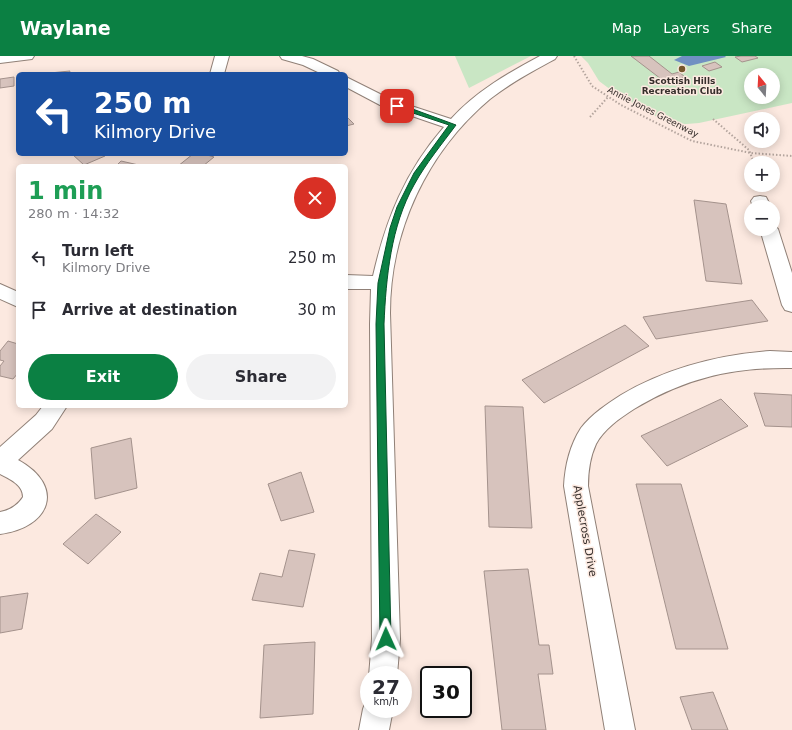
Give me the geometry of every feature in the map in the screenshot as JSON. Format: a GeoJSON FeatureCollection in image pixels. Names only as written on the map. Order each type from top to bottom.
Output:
{"type":"FeatureCollection","features":[{"type":"Feature","properties":{"kind":"street"},"geometry":{"type":"LineString","coordinates":[[0,59],[27,56]]}},
{"type":"Feature","properties":{"kind":"street"},"geometry":{"type":"LineString","coordinates":[[218,72],[222,56]]}},
{"type":"Feature","properties":{"kind":"street"},"geometry":{"type":"LineString","coordinates":[[287,56],[308,62],[329,72]]}},
{"type":"Feature","properties":{"kind":"street"},"geometry":{"type":"LineString","coordinates":[[384,666],[386,639],[380,324],[382,283],[394,228],[407,193],[418,173],[453,125],[480,100],[508,80],[550,56]]}},
{"type":"Feature","properties":{"kind":"street"},"geometry":{"type":"LineString","coordinates":[[348,82],[385,102],[453,125]]}},
{"type":"Feature","properties":{"kind":"street"},"geometry":{"type":"LineString","coordinates":[[771,236],[792,304]]}},
{"type":"Feature","properties":{"kind":"street"},"geometry":{"type":"LineString","coordinates":[[348,282],[382,283]]}},
{"type":"Feature","properties":{"kind":"street"},"geometry":{"type":"LineString","coordinates":[[0,291],[16,299]]}},
{"type":"Feature","properties":{"kind":"street","name":"Applecross Drive"},"geometry":{"type":"LineString","coordinates":[[620,730],[576,486],[576,471],[587,438],[610,414],[631,400],[676,378],[725,364],[751,360],[792,360]]}},
{"type":"Feature","properties":{"kind":"street"},"geometry":{"type":"LineString","coordinates":[[0,523],[8,523],[30,510],[35,496],[32,484],[20,473],[0,462],[44,422],[54,408]]}},
{"type":"Feature","properties":{"kind":"street"},"geometry":{"type":"LineString","coordinates":[[374,730],[376,718]]}},
{"type":"Feature","properties":{"kind":"path","name":"Annie Jones Greenway"},"geometry":{"type":"LineString","coordinates":[[574,56],[592,86],[608,97],[692,141],[710,146],[751,153],[792,156]]}},
{"type":"Feature","properties":{"kind":"path"},"geometry":{"type":"LineString","coordinates":[[590,118],[608,97]]}},
{"type":"Feature","properties":{"kind":"path"},"geometry":{"type":"LineString","coordinates":[[713,119],[751,153],[752,156]]}},
{"type":"Feature","properties":{"kind":"green space"},"geometry":{"type":"Polygon","coordinates":[[[455,56],[531,56],[469,88],[455,56]]]}},
{"type":"Feature","properties":{"kind":"green space","name":"Scottish Hills Recreation Club"},"geometry":{"type":"Polygon","coordinates":[[[581,56],[792,56],[792,103],[744,112],[744,113],[699,123],[674,125],[653,115],[611,90],[599,81],[588,63],[581,56]]]}},
{"type":"Feature","properties":{"kind":"water"},"geometry":{"type":"Polygon","coordinates":[[[682,56],[726,57],[689,66],[674,60],[682,56]]]}},
{"type":"Feature","properties":{"kind":"building"},"geometry":{"type":"Polygon","coordinates":[[[631,56],[649,56],[672,74],[679,72],[685,77],[665,82],[631,56]]]}},
{"type":"Feature","properties":{"kind":"building"},"geometry":{"type":"Polygon","coordinates":[[[755,56],[758,58],[742,62],[735,57],[755,56]]]}},
{"type":"Feature","properties":{"kind":"building"},"geometry":{"type":"Polygon","coordinates":[[[715,62],[722,67],[709,71],[702,66],[715,62]]]}},
{"type":"Feature","properties":{"kind":"building"},"geometry":{"type":"Polygon","coordinates":[[[14,77],[14,86],[0,88],[0,79],[14,77]]]}},
{"type":"Feature","properties":{"kind":"building"},"geometry":{"type":"Polygon","coordinates":[[[348,118],[354,124],[348,126],[348,118]]]}},
{"type":"Feature","properties":{"kind":"building"},"geometry":{"type":"Polygon","coordinates":[[[74,156],[105,156],[86,164],[83,164],[74,156]]]}},
{"type":"Feature","properties":{"kind":"building"},"geometry":{"type":"Polygon","coordinates":[[[190,156],[214,157],[205,164],[180,164],[190,156]]]}},
{"type":"Feature","properties":{"kind":"building"},"geometry":{"type":"Polygon","coordinates":[[[121,161],[134,164],[118,164],[121,161]]]}},
{"type":"Feature","properties":{"kind":"building"},"geometry":{"type":"Polygon","coordinates":[[[694,200],[726,204],[742,284],[706,281],[694,200]]]}},
{"type":"Feature","properties":{"kind":"building"},"geometry":{"type":"Polygon","coordinates":[[[752,300],[768,321],[656,339],[643,317],[752,300]]]}},
{"type":"Feature","properties":{"kind":"building"},"geometry":{"type":"Polygon","coordinates":[[[625,325],[649,346],[544,403],[522,380],[625,325]]]}},
{"type":"Feature","properties":{"kind":"building"},"geometry":{"type":"Polygon","coordinates":[[[8,341],[16,343],[16,375],[13,379],[0,376],[0,366],[4,361],[0,360],[0,351],[8,341]]]}},
{"type":"Feature","properties":{"kind":"building"},"geometry":{"type":"Polygon","coordinates":[[[754,393],[792,395],[792,427],[765,426],[754,393]]]}},
{"type":"Feature","properties":{"kind":"building"},"geometry":{"type":"Polygon","coordinates":[[[721,399],[748,426],[667,466],[641,436],[721,399]]]}},
{"type":"Feature","properties":{"kind":"building"},"geometry":{"type":"Polygon","coordinates":[[[485,406],[523,407],[532,528],[489,527],[485,406]]]}},
{"type":"Feature","properties":{"kind":"building"},"geometry":{"type":"Polygon","coordinates":[[[131,438],[137,488],[95,499],[91,448],[131,438]]]}},
{"type":"Feature","properties":{"kind":"building"},"geometry":{"type":"Polygon","coordinates":[[[301,472],[314,512],[281,521],[268,484],[301,472]]]}},
{"type":"Feature","properties":{"kind":"building"},"geometry":{"type":"Polygon","coordinates":[[[636,484],[681,484],[728,649],[676,649],[636,484]]]}},
{"type":"Feature","properties":{"kind":"building"},"geometry":{"type":"Polygon","coordinates":[[[96,514],[121,532],[88,564],[63,544],[96,514]]]}},
{"type":"Feature","properties":{"kind":"building"},"geometry":{"type":"Polygon","coordinates":[[[289,550],[315,554],[303,607],[252,600],[260,573],[282,577],[289,550]]]}},
{"type":"Feature","properties":{"kind":"building"},"geometry":{"type":"Polygon","coordinates":[[[528,569],[539,645],[549,645],[553,674],[538,674],[546,730],[502,730],[484,571],[528,569]]]}},
{"type":"Feature","properties":{"kind":"building"},"geometry":{"type":"Polygon","coordinates":[[[28,593],[22,629],[0,633],[0,597],[28,593]]]}},
{"type":"Feature","properties":{"kind":"building"},"geometry":{"type":"Polygon","coordinates":[[[315,642],[313,714],[260,718],[264,645],[315,642]]]}},
{"type":"Feature","properties":{"kind":"building"},"geometry":{"type":"Polygon","coordinates":[[[713,692],[728,730],[692,730],[680,697],[713,692]]]}},
{"type":"Feature","properties":{"kind":"place","name":"Scottish Hills Recreation Club"},"geometry":{"type":"Point","coordinates":[682,69]}},
{"type":"Feature","properties":{"kind":"route"},"geometry":{"type":"LineString","coordinates":[[386,639],[380,324],[382,283],[394,228],[410,186],[453,125],[397,106]]}}]}
